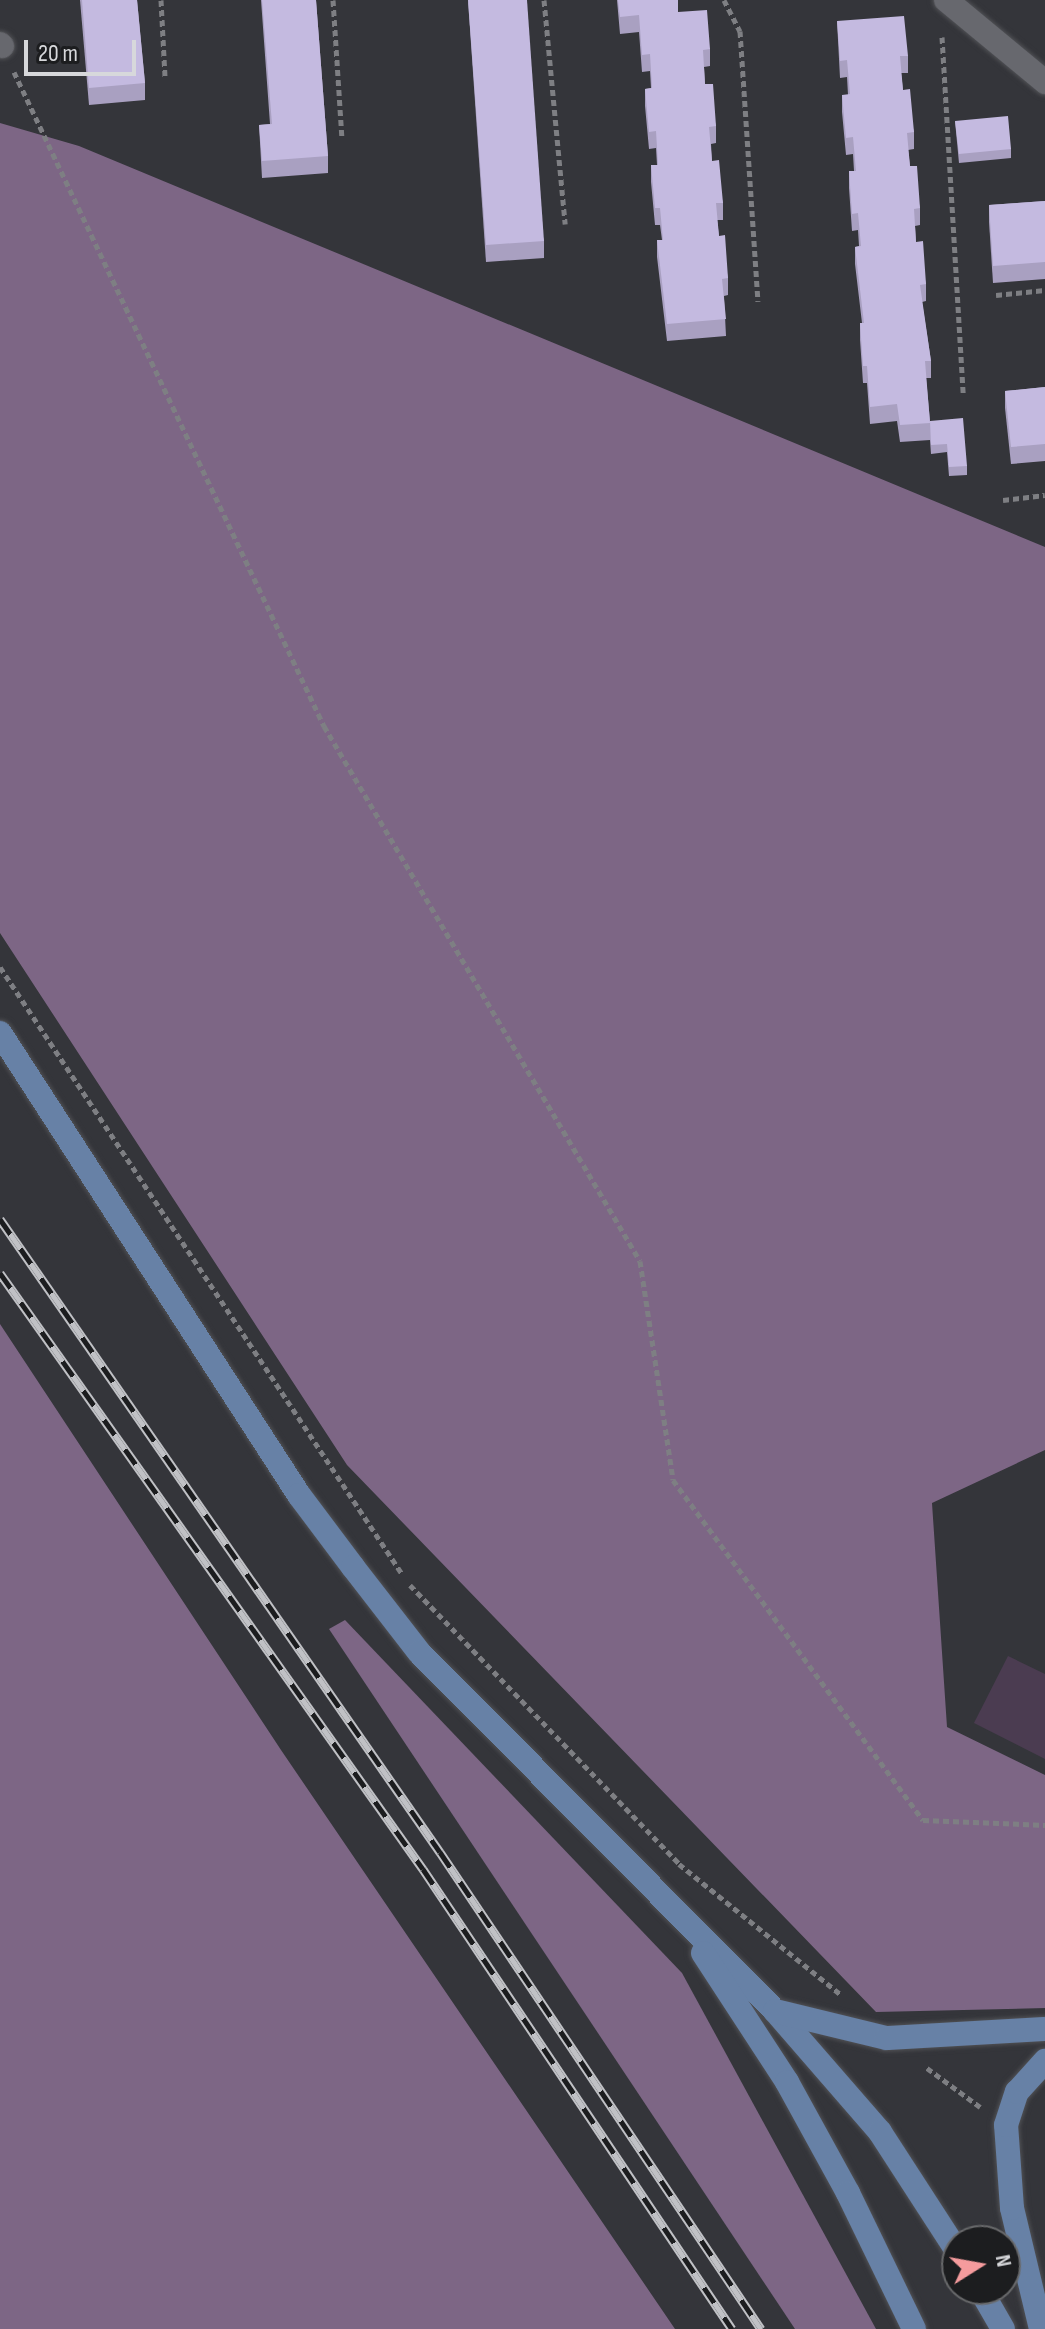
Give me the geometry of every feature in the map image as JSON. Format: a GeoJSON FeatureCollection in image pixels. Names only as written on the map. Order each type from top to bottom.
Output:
{"type":"FeatureCollection","features":[{"type":"Feature","properties":{"kind":"main road"},"geometry":{"type":"LineString","coordinates":[[0,1033],[299,1495],[419,1652],[775,2011],[880,2132],[941,2226]]}},
{"type":"Feature","properties":{"kind":"main road"},"geometry":{"type":"LineString","coordinates":[[673,1908],[787,2082],[848,2193],[914,2329]]}},
{"type":"Feature","properties":{"kind":"main road"},"geometry":{"type":"LineString","coordinates":[[775,2011],[887,2038],[1045,2029]]}},
{"type":"Feature","properties":{"kind":"main road"},"geometry":{"type":"LineString","coordinates":[[1041,2329],[1012,2208],[1006,2125],[1017,2092],[1045,2061]]}},
{"type":"Feature","properties":{"kind":"main road"},"geometry":{"type":"LineString","coordinates":[[989,2305],[1003,2329]]}},
{"type":"Feature","properties":{"kind":"street"},"geometry":{"type":"LineString","coordinates":[[946,0],[1045,82]]}},
{"type":"Feature","properties":{"kind":"path"},"geometry":{"type":"LineString","coordinates":[[161,0],[165,77]]}},
{"type":"Feature","properties":{"kind":"path"},"geometry":{"type":"LineString","coordinates":[[333,0],[342,139]]}},
{"type":"Feature","properties":{"kind":"path"},"geometry":{"type":"LineString","coordinates":[[544,0],[565,224]]}},
{"type":"Feature","properties":{"kind":"path"},"geometry":{"type":"LineString","coordinates":[[724,0],[740,31],[758,301]]}},
{"type":"Feature","properties":{"kind":"path"},"geometry":{"type":"LineString","coordinates":[[941,32],[963,394]]}},
{"type":"Feature","properties":{"kind":"path"},"geometry":{"type":"LineString","coordinates":[[1,45],[324,726],[640,1261],[673,1480],[923,1820],[1045,1825]]}},
{"type":"Feature","properties":{"kind":"path"},"geometry":{"type":"LineString","coordinates":[[996,295],[1045,290]]}},
{"type":"Feature","properties":{"kind":"path"},"geometry":{"type":"LineString","coordinates":[[1003,500],[1045,495]]}},
{"type":"Feature","properties":{"kind":"path"},"geometry":{"type":"LineString","coordinates":[[0,967],[406,1581],[679,1864],[842,1996]]}},
{"type":"Feature","properties":{"kind":"path"},"geometry":{"type":"LineString","coordinates":[[887,2038],[1006,2125]]}},
{"type":"Feature","properties":{"kind":"shaded area"},"geometry":{"type":"Polygon","coordinates":[[[0,123],[79,146],[1045,547],[1045,1450],[932,1503],[947,1727],[1045,1775],[1045,2008],[876,2012],[347,1465],[0,933],[0,123]]]}},
{"type":"Feature","properties":{"kind":"shaded area"},"geometry":{"type":"Polygon","coordinates":[[[0,1324],[281,1750],[675,2329],[0,2329],[0,1324]]]}},
{"type":"Feature","properties":{"kind":"shaded area"},"geometry":{"type":"Polygon","coordinates":[[[345,1620],[682,1973],[876,2329],[795,2329],[329,1629],[345,1620]]]}},
{"type":"Feature","properties":{"kind":"shaded area"},"geometry":{"type":"Polygon","coordinates":[[[1008,1656],[1045,1674],[1045,1759],[974,1723],[1008,1656]]]}},
{"type":"Feature","properties":{"kind":"building"},"geometry":{"type":"Polygon","coordinates":[[[82,0],[137,0],[145,83],[89,88],[82,0]]]}},
{"type":"Feature","properties":{"kind":"building"},"geometry":{"type":"Polygon","coordinates":[[[262,0],[316,0],[328,156],[262,161],[259,125],[272,124],[262,0]]]}},
{"type":"Feature","properties":{"kind":"building"},"geometry":{"type":"Polygon","coordinates":[[[468,0],[527,0],[544,241],[486,245],[468,0]]]}},
{"type":"Feature","properties":{"kind":"building"},"geometry":{"type":"Polygon","coordinates":[[[618,0],[678,0],[678,12],[707,10],[710,49],[703,50],[705,84],[713,84],[716,126],[709,127],[712,161],[719,160],[723,203],[716,203],[719,236],[725,235],[728,278],[722,279],[726,319],[667,324],[657,240],[663,240],[660,208],[655,208],[651,165],[658,165],[656,131],[649,132],[645,89],[652,88],[650,54],[642,55],[639,15],[620,17],[618,0]]]}},
{"type":"Feature","properties":{"kind":"building"},"geometry":{"type":"Polygon","coordinates":[[[904,16],[908,56],[900,56],[903,90],[910,89],[914,132],[907,133],[910,166],[917,166],[920,208],[914,209],[916,242],[923,241],[926,284],[920,285],[931,361],[925,361],[930,423],[900,425],[897,404],[870,407],[867,366],[863,366],[860,323],[864,323],[855,247],[861,246],[858,213],[852,214],[849,171],[856,171],[853,137],[846,138],[842,95],[850,94],[847,60],[840,61],[837,21],[904,16]]]}},
{"type":"Feature","properties":{"kind":"building"},"geometry":{"type":"Polygon","coordinates":[[[1008,116],[1011,149],[959,154],[955,121],[1008,116]]]}},
{"type":"Feature","properties":{"kind":"building"},"geometry":{"type":"Polygon","coordinates":[[[1045,201],[1045,262],[993,266],[989,205],[1045,201]]]}},
{"type":"Feature","properties":{"kind":"building"},"geometry":{"type":"Polygon","coordinates":[[[1045,387],[1045,444],[1011,447],[1005,391],[1045,387]]]}},
{"type":"Feature","properties":{"kind":"building"},"geometry":{"type":"Polygon","coordinates":[[[963,418],[967,466],[949,467],[947,444],[931,445],[930,421],[963,418]]]}},
{"type":"Feature","properties":{"kind":"railway"},"geometry":{"type":"LineString","coordinates":[[0,1219],[440,1852],[761,2329]]}},
{"type":"Feature","properties":{"kind":"railway"},"geometry":{"type":"LineString","coordinates":[[0,1273],[423,1869],[732,2329]]}}]}
